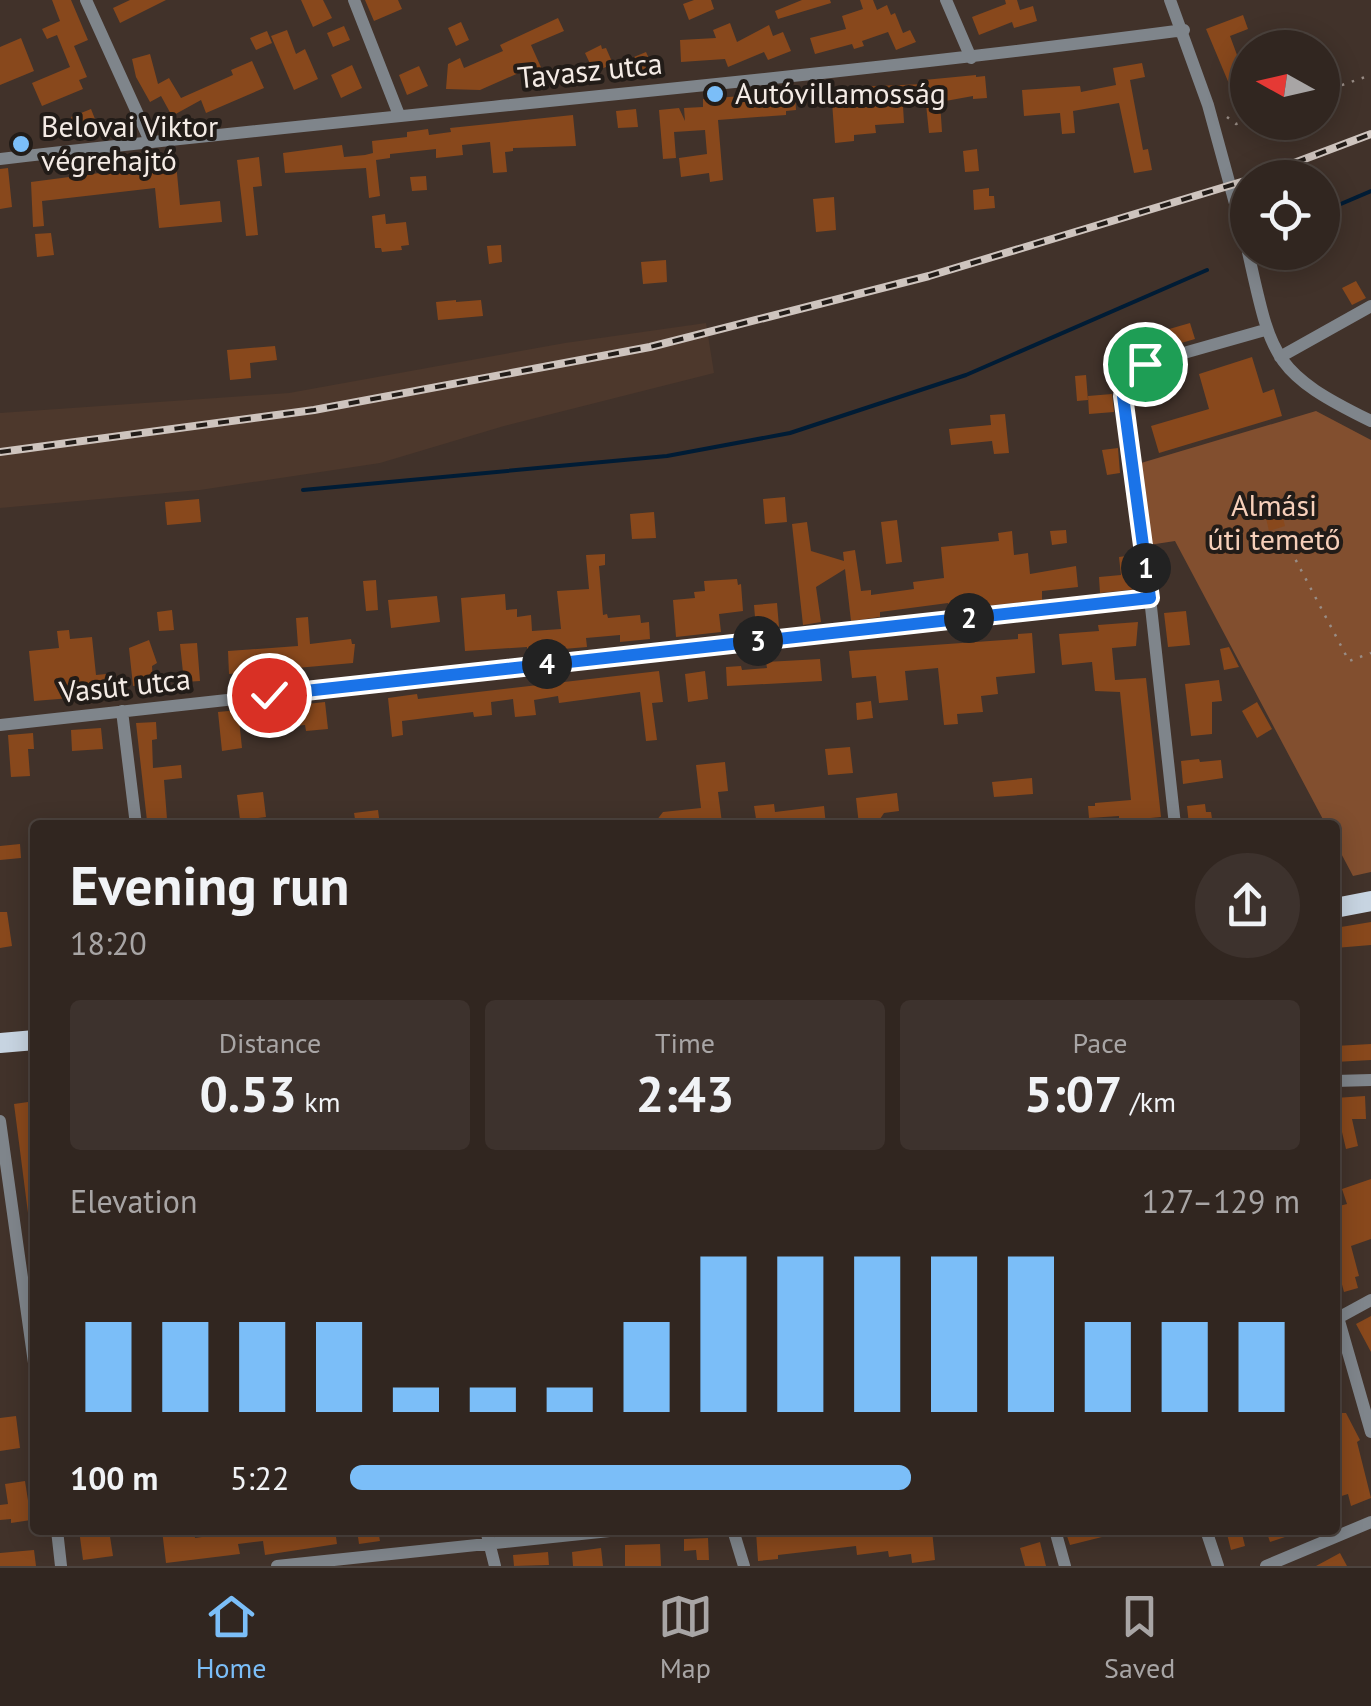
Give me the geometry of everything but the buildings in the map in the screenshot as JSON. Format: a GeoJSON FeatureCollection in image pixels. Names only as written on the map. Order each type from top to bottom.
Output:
{"type":"FeatureCollection","features":[{"type":"Feature","properties":{"kind":"main road"},"geometry":{"type":"LineString","coordinates":[[1340,907],[1371,901]]}},
{"type":"Feature","properties":{"kind":"main road"},"geometry":{"type":"LineString","coordinates":[[0,1043],[30,1040]]}},
{"type":"Feature","properties":{"kind":"street"},"geometry":{"type":"LineString","coordinates":[[86,0],[150,142]]}},
{"type":"Feature","properties":{"kind":"street"},"geometry":{"type":"LineString","coordinates":[[354,0],[399,115]]}},
{"type":"Feature","properties":{"kind":"street"},"geometry":{"type":"LineString","coordinates":[[946,0],[971,58]]}},
{"type":"Feature","properties":{"kind":"street"},"geometry":{"type":"LineString","coordinates":[[1170,0],[1184,30],[1230,179]]}},
{"type":"Feature","properties":{"kind":"street","name":"Tavasz utca"},"geometry":{"type":"LineString","coordinates":[[0,159],[971,58],[1184,30]]}},
{"type":"Feature","properties":{"kind":"street"},"geometry":{"type":"LineString","coordinates":[[1252,270],[1265,330],[1286,369],[1316,394],[1371,421]]}},
{"type":"Feature","properties":{"kind":"street"},"geometry":{"type":"LineString","coordinates":[[1280,357],[1371,306]]}},
{"type":"Feature","properties":{"kind":"street"},"geometry":{"type":"LineString","coordinates":[[1173,820],[1123,396],[1145,364],[1265,330]]}},
{"type":"Feature","properties":{"kind":"street","name":"Vasút utca"},"geometry":{"type":"LineString","coordinates":[[0,724],[1150,598]]}},
{"type":"Feature","properties":{"kind":"street"},"geometry":{"type":"LineString","coordinates":[[122,711],[135,820]]}},
{"type":"Feature","properties":{"kind":"street"},"geometry":{"type":"LineString","coordinates":[[1340,1082],[1371,1080]]}},
{"type":"Feature","properties":{"kind":"street"},"geometry":{"type":"LineString","coordinates":[[0,1121],[30,1318]]}},
{"type":"Feature","properties":{"kind":"street"},"geometry":{"type":"LineString","coordinates":[[1340,1311],[1371,1300]]}},
{"type":"Feature","properties":{"kind":"street"},"geometry":{"type":"LineString","coordinates":[[1340,1323],[1371,1432]]}},
{"type":"Feature","properties":{"kind":"street"},"geometry":{"type":"LineString","coordinates":[[1266,1566],[1371,1522]]}},
{"type":"Feature","properties":{"kind":"street"},"geometry":{"type":"LineString","coordinates":[[57,1535],[62,1566]]}},
{"type":"Feature","properties":{"kind":"street"},"geometry":{"type":"LineString","coordinates":[[487,1535],[495,1566]]}},
{"type":"Feature","properties":{"kind":"street"},"geometry":{"type":"LineString","coordinates":[[277,1566],[578,1535]]}},
{"type":"Feature","properties":{"kind":"street"},"geometry":{"type":"LineString","coordinates":[[735,1535],[744,1566]]}},
{"type":"Feature","properties":{"kind":"street"},"geometry":{"type":"LineString","coordinates":[[1057,1535],[1066,1566]]}},
{"type":"Feature","properties":{"kind":"street"},"geometry":{"type":"LineString","coordinates":[[1208,1535],[1218,1566]]}},
{"type":"Feature","properties":{"kind":"path"},"geometry":{"type":"LineString","coordinates":[[1340,86],[1371,75]]}},
{"type":"Feature","properties":{"kind":"path"},"geometry":{"type":"LineString","coordinates":[[1208,105],[1230,120]]}},
{"type":"Feature","properties":{"kind":"path"},"geometry":{"type":"LineString","coordinates":[[1280,532],[1350,661],[1369,654],[1371,664]]}},
{"type":"Feature","properties":{"kind":"shaded area"},"geometry":{"type":"Polygon","coordinates":[[[706,323],[714,373],[504,426],[380,463],[200,490],[0,508],[0,413],[289,393],[565,343],[706,323]]]}},
{"type":"Feature","properties":{"kind":"green space","name":"Almási úti temető"},"geometry":{"type":"Polygon","coordinates":[[[1316,411],[1371,440],[1371,872],[1353,876],[1340,851],[1340,820],[1323,820],[1175,541],[1149,545],[1141,463],[1316,411]]]}},
{"type":"Feature","properties":{"kind":"waterway"},"geometry":{"type":"LineString","coordinates":[[1340,204],[1371,191]]}},
{"type":"Feature","properties":{"kind":"waterway"},"geometry":{"type":"LineString","coordinates":[[303,490],[667,456],[790,433],[966,375],[1207,270]]}},
{"type":"Feature","properties":{"kind":"railway"},"geometry":{"type":"LineString","coordinates":[[1302,160],[1371,134]]}},
{"type":"Feature","properties":{"kind":"railway"},"geometry":{"type":"LineString","coordinates":[[0,452],[314,410],[650,347],[929,276],[1230,185]]}},
{"type":"Feature","properties":{"kind":"place","name":"Autóvillamosság"},"geometry":{"type":"Point","coordinates":[715,94]}},
{"type":"Feature","properties":{"kind":"place","name":"Belovai Viktor végrehajtó"},"geometry":{"type":"Point","coordinates":[21,144]}},
{"type":"Feature","properties":{"kind":"route"},"geometry":{"type":"LineString","coordinates":[[269,695],[1150,598],[1123,396],[1145,364]]}}]}
